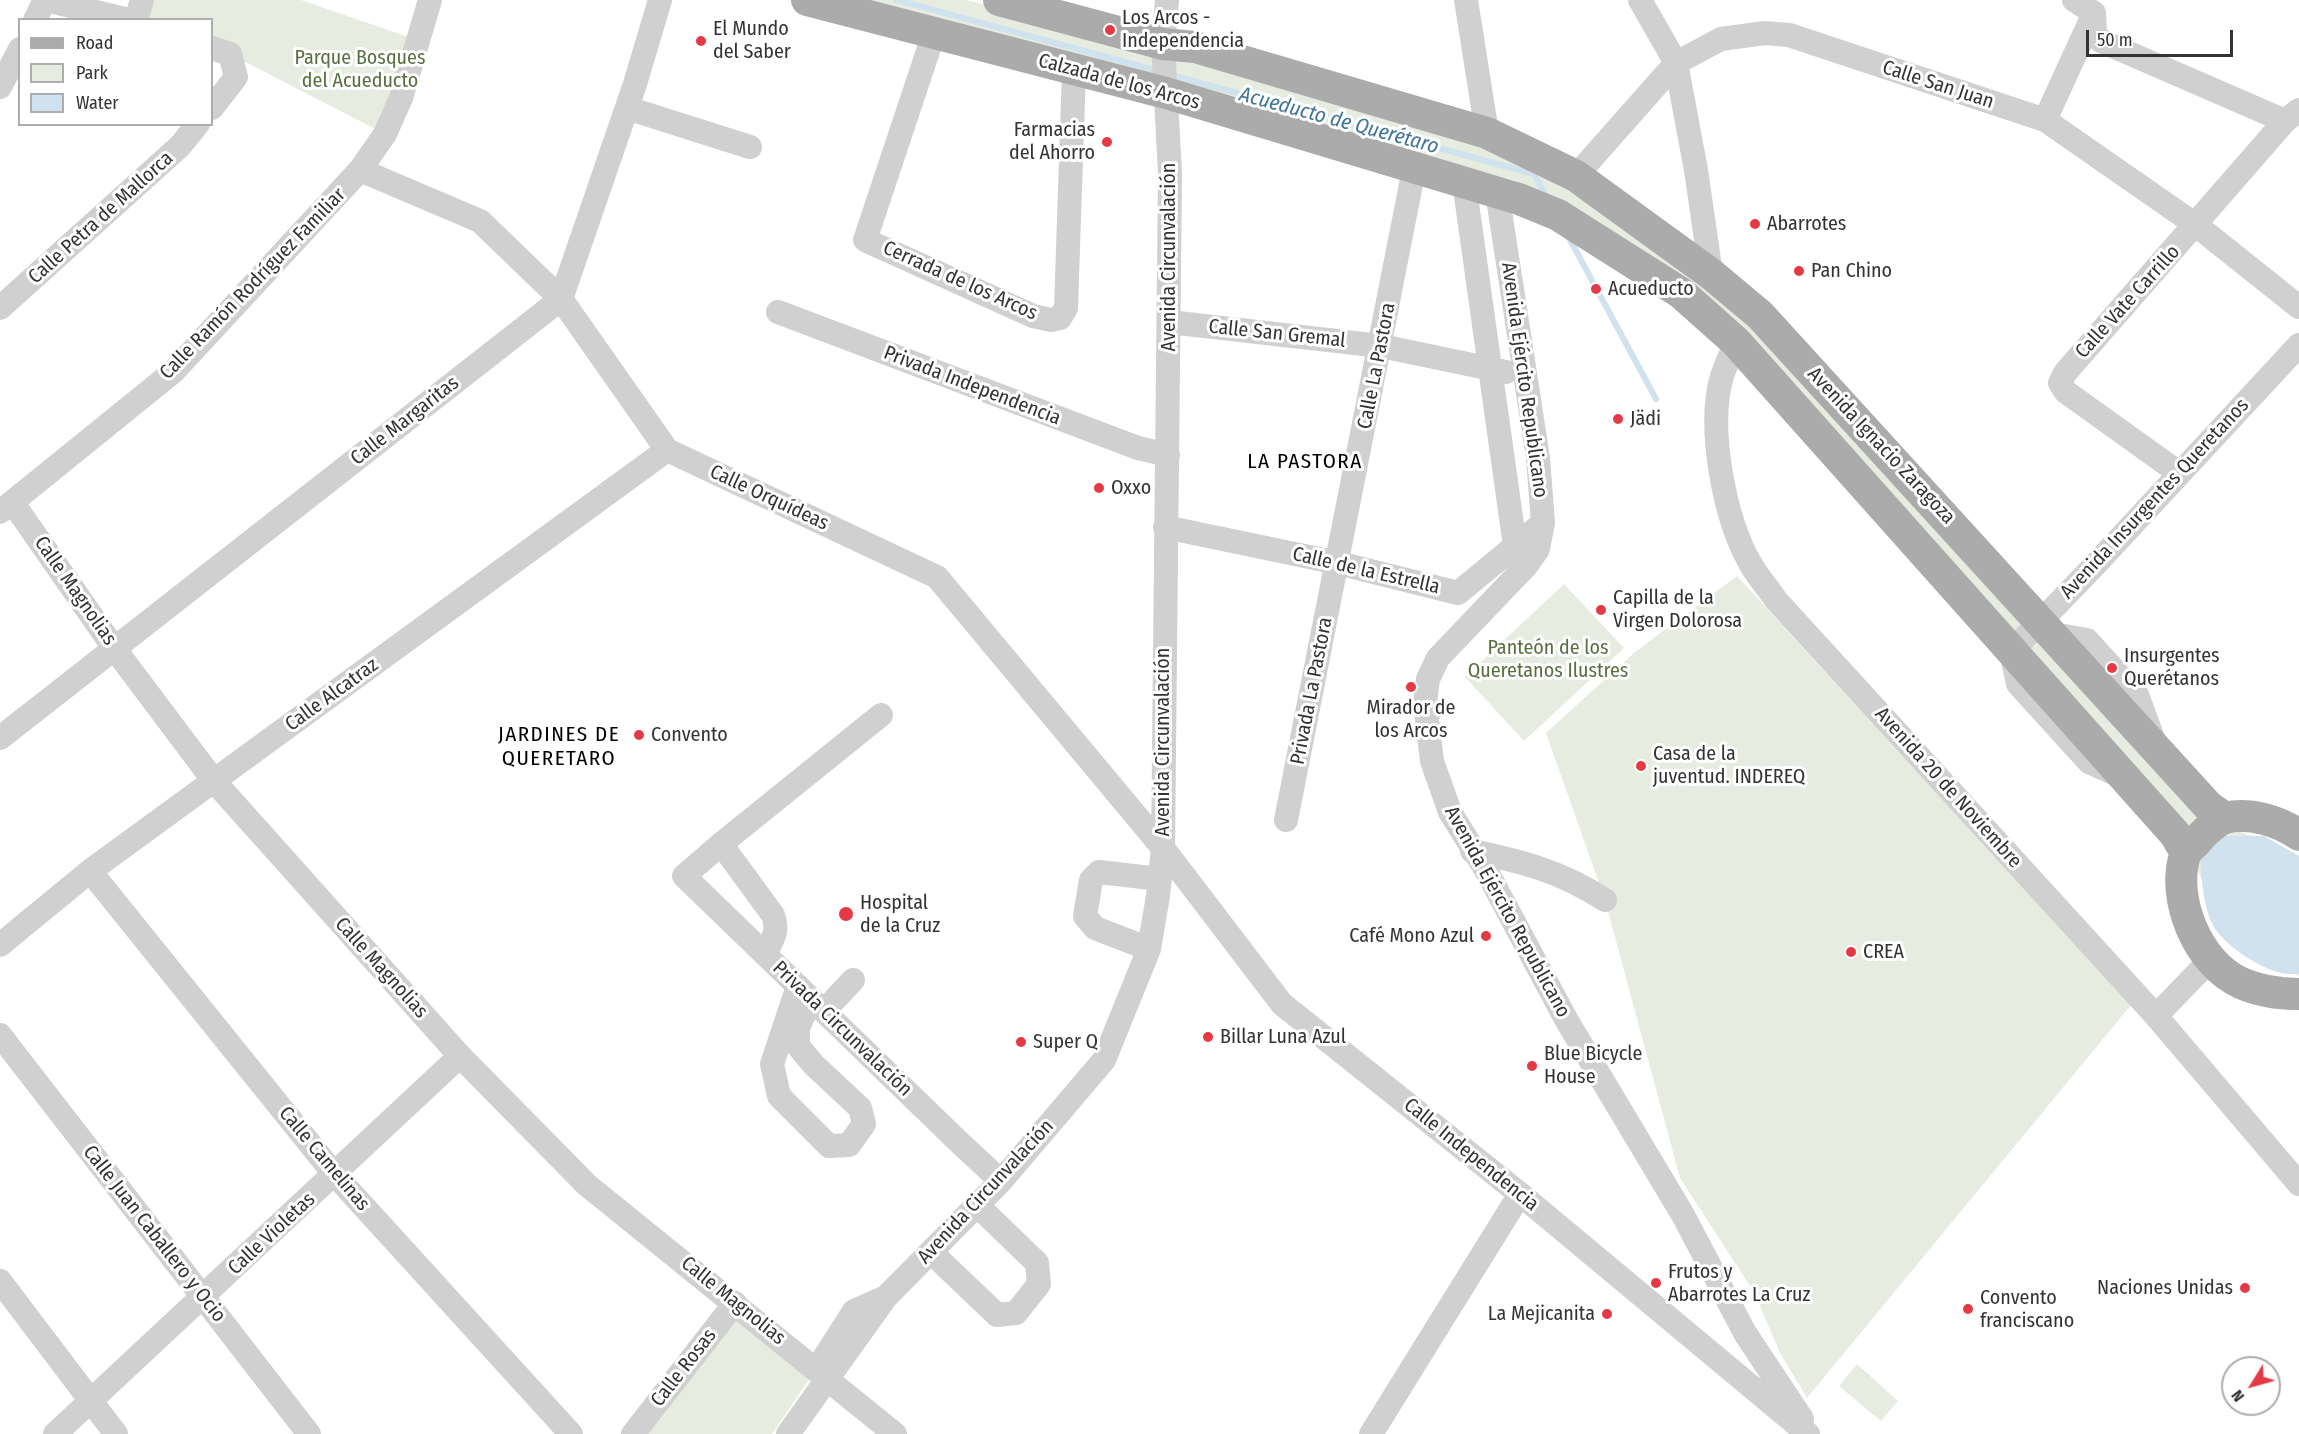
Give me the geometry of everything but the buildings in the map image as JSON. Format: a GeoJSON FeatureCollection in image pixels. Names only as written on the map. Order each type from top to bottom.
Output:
{"type":"FeatureCollection","features":[{"type":"Feature","properties":{"kind":"main road","name":"Calzada de los Arcos"},"geometry":{"type":"LineString","coordinates":[[807,0],[1174,95],[1414,169],[1497,192]]}},
{"type":"Feature","properties":{"kind":"main road"},"geometry":{"type":"LineString","coordinates":[[999,0],[1163,44],[1195,47],[1487,133]]}},
{"type":"Feature","properties":{"kind":"main road"},"geometry":{"type":"LineString","coordinates":[[1163,44],[1174,95]]}},
{"type":"Feature","properties":{"kind":"main road","name":"Avenida Ignacio Zaragoza"},"geometry":{"type":"LineString","coordinates":[[1487,133],[1576,176],[1711,274],[1760,315],[2209,807],[2224,818]]}},
{"type":"Feature","properties":{"kind":"main road","name":"Avenida Ignacio Zaragoza"},"geometry":{"type":"LineString","coordinates":[[1497,192],[1558,215],[1681,293],[1736,342],[2175,834],[2186,853]]}},
{"type":"Feature","properties":{"kind":"main road"},"geometry":{"type":"LineString","coordinates":[[2299,835],[2282,823],[2258,818],[2224,818],[2202,835],[2186,853],[2182,893],[2190,929],[2211,959],[2240,983],[2279,994],[2299,994]]}},
{"type":"Feature","properties":{"kind":"street"},"geometry":{"type":"LineString","coordinates":[[36,18],[45,0],[121,18]]}},
{"type":"Feature","properties":{"kind":"street"},"geometry":{"type":"LineString","coordinates":[[137,18],[142,0]]}},
{"type":"Feature","properties":{"kind":"street","name":"Calle Ramón Rodríguez Familiar"},"geometry":{"type":"LineString","coordinates":[[6,508],[172,372],[360,171],[385,134],[401,98],[430,0]]}},
{"type":"Feature","properties":{"kind":"street"},"geometry":{"type":"LineString","coordinates":[[561,299],[627,108],[660,0]]}},
{"type":"Feature","properties":{"kind":"street"},"geometry":{"type":"LineString","coordinates":[[1163,44],[1167,0]]}},
{"type":"Feature","properties":{"kind":"street"},"geometry":{"type":"LineString","coordinates":[[1466,0],[1487,133]]}},
{"type":"Feature","properties":{"kind":"street"},"geometry":{"type":"LineString","coordinates":[[1640,0],[1676,63],[1696,170],[1711,274]]}},
{"type":"Feature","properties":{"kind":"street"},"geometry":{"type":"LineString","coordinates":[[2074,0],[2098,7]]}},
{"type":"Feature","properties":{"kind":"street"},"geometry":{"type":"LineString","coordinates":[[2098,7],[2095,33],[2101,41],[2292,116]]}},
{"type":"Feature","properties":{"kind":"street"},"geometry":{"type":"LineString","coordinates":[[2045,120],[2098,7]]}},
{"type":"Feature","properties":{"kind":"street","name":"Cerrada de los Arcos"},"geometry":{"type":"LineString","coordinates":[[934,33],[866,240],[1033,316],[1051,320],[1060,318],[1066,308],[1074,70]]}},
{"type":"Feature","properties":{"kind":"street","name":"Calle San Juan"},"geometry":{"type":"LineString","coordinates":[[1576,176],[1676,63],[1721,39],[1765,33],[1789,35],[2045,120],[2196,225],[2299,307]]}},
{"type":"Feature","properties":{"kind":"street"},"geometry":{"type":"LineString","coordinates":[[213,48],[230,54],[236,77],[213,107]]}},
{"type":"Feature","properties":{"kind":"street"},"geometry":{"type":"LineString","coordinates":[[0,87],[18,53]]}},
{"type":"Feature","properties":{"kind":"street","name":"Avenida Circunvalación"},"geometry":{"type":"LineString","coordinates":[[772,1434],[886,1298],[1001,1181],[1104,1060],[1149,949],[1163,848],[1170,173],[1174,95]]}},
{"type":"Feature","properties":{"kind":"street"},"geometry":{"type":"LineString","coordinates":[[627,108],[750,147]]}},
{"type":"Feature","properties":{"kind":"street","name":"Calle Vate Carrillo"},"geometry":{"type":"LineString","coordinates":[[2180,473],[2066,392],[2060,383],[2065,373],[2292,116]]}},
{"type":"Feature","properties":{"kind":"street","name":"Calle Petra de Mallorca"},"geometry":{"type":"LineString","coordinates":[[0,308],[180,146],[196,126]]}},
{"type":"Feature","properties":{"kind":"street","name":"Calle La Pastora"},"geometry":{"type":"LineString","coordinates":[[1338,563],[1414,169]]}},
{"type":"Feature","properties":{"kind":"street","name":"Calle Orquídeas"},"geometry":{"type":"LineString","coordinates":[[360,171],[480,221],[561,299],[667,450],[937,577],[1163,848]]}},
{"type":"Feature","properties":{"kind":"street"},"geometry":{"type":"LineString","coordinates":[[1464,182],[1515,546]]}},
{"type":"Feature","properties":{"kind":"street","name":"Avenida Ejército Republicano"},"geometry":{"type":"LineString","coordinates":[[1497,192],[1539,458],[1543,523],[1538,549],[1526,566],[1438,658],[1428,679],[1425,703],[1432,761],[1450,812],[1472,851],[1486,870],[1567,1021],[1683,1215],[1750,1342],[1810,1434]]}},
{"type":"Feature","properties":{"kind":"street","name":"Calle Margaritas"},"geometry":{"type":"LineString","coordinates":[[0,738],[561,299]]}},
{"type":"Feature","properties":{"kind":"street","name":"Privada Independencia"},"geometry":{"type":"LineString","coordinates":[[778,312],[1138,448],[1168,455]]}},
{"type":"Feature","properties":{"kind":"street","name":"Calle San Gremal"},"geometry":{"type":"LineString","coordinates":[[1169,322],[1381,346],[1526,376]]}},
{"type":"Feature","properties":{"kind":"street","name":"Avenida 20 de Noviembre"},"geometry":{"type":"LineString","coordinates":[[1736,342],[1722,378],[1718,410],[1721,478],[1738,540],[1751,565],[1776,600],[2156,1016],[2299,1184]]}},
{"type":"Feature","properties":{"kind":"street","name":"Avenida Insurgentes Queretanos"},"geometry":{"type":"LineString","coordinates":[[2011,652],[2047,628],[2180,473],[2299,345]]}},
{"type":"Feature","properties":{"kind":"street","name":"Calle Alcatraz"},"geometry":{"type":"LineString","coordinates":[[0,945],[90,871],[667,450]]}},
{"type":"Feature","properties":{"kind":"street","name":"Calle Magnolias"},"geometry":{"type":"LineString","coordinates":[[6,508],[214,781],[460,1056],[587,1185],[895,1434]]}},
{"type":"Feature","properties":{"kind":"street","name":"Calle de la Estrella"},"geometry":{"type":"LineString","coordinates":[[1165,527],[1338,563],[1458,593],[1543,523]]}},
{"type":"Feature","properties":{"kind":"street","name":"Privada La Pastora"},"geometry":{"type":"LineString","coordinates":[[1286,820],[1338,563]]}},
{"type":"Feature","properties":{"kind":"street"},"geometry":{"type":"LineString","coordinates":[[765,954],[775,936],[777,926],[773,915],[721,843],[881,715]]}},
{"type":"Feature","properties":{"kind":"street","name":"Privada Circunvalación"},"geometry":{"type":"LineString","coordinates":[[721,843],[684,876],[1001,1181]]}},
{"type":"Feature","properties":{"kind":"street","name":"Calle Independencia"},"geometry":{"type":"LineString","coordinates":[[1163,848],[1282,1004],[1520,1194],[1810,1434]]}},
{"type":"Feature","properties":{"kind":"street"},"geometry":{"type":"LineString","coordinates":[[1472,851],[1536,865],[1580,884],[1605,900]]}},
{"type":"Feature","properties":{"kind":"street","name":"Calle Camelinas"},"geometry":{"type":"LineString","coordinates":[[90,871],[335,1175],[572,1434]]}},
{"type":"Feature","properties":{"kind":"street"},"geometry":{"type":"LineString","coordinates":[[1149,949],[1095,928],[1085,916],[1086,907],[1091,880],[1099,872],[1160,879]]}},
{"type":"Feature","properties":{"kind":"street"},"geometry":{"type":"LineString","coordinates":[[2156,1016],[2211,959]]}},
{"type":"Feature","properties":{"kind":"street"},"geometry":{"type":"LineString","coordinates":[[811,999],[798,1028],[798,1046],[814,1065],[860,1108],[864,1125],[849,1145],[830,1146],[779,1096],[772,1064],[811,999],[852,980]]}},
{"type":"Feature","properties":{"kind":"street","name":"Calle Juan Caballero y Ocio"},"geometry":{"type":"LineString","coordinates":[[0,1035],[309,1434]]}},
{"type":"Feature","properties":{"kind":"street","name":"Calle Violetas"},"geometry":{"type":"LineString","coordinates":[[55,1434],[204,1298],[460,1056]]}},
{"type":"Feature","properties":{"kind":"street"},"geometry":{"type":"LineString","coordinates":[[1371,1434],[1520,1194]]}},
{"type":"Feature","properties":{"kind":"street"},"geometry":{"type":"LineString","coordinates":[[932,1253],[997,1315],[1016,1313],[1039,1284],[1037,1263],[977,1205]]}},
{"type":"Feature","properties":{"kind":"street"},"geometry":{"type":"LineString","coordinates":[[0,1281],[116,1434]]}},
{"type":"Feature","properties":{"kind":"street","name":"Calle Rosas"},"geometry":{"type":"LineString","coordinates":[[633,1434],[735,1303]]}},
{"type":"Feature","properties":{"kind":"street","name":"Avenida Circunvalación"},"geometry":{"type":"LineString","coordinates":[[788,1434],[822,1374]]}},
{"type":"Feature","properties":{"kind":"green space","name":"Parque Bosques del Acueducto"},"geometry":{"type":"Polygon","coordinates":[[[142,0],[301,0],[420,41],[385,134],[230,54],[213,48],[213,18],[137,18],[142,0]]]}},
{"type":"Feature","properties":{"kind":"green space"},"geometry":{"type":"Polygon","coordinates":[[[838,0],[966,0],[1265,78],[1503,154],[1573,189],[1705,279],[2205,818],[2297,854],[2299,976],[2238,950],[2215,929],[2202,880],[2182,833],[1834,442],[1568,210],[1514,180],[838,0]]]}},
{"type":"Feature","properties":{"kind":"green space","name":"CREA"},"geometry":{"type":"Polygon","coordinates":[[[1737,576],[2131,1005],[1807,1398],[1780,1353],[1754,1292],[1680,1178],[1605,900],[1546,733],[1635,652],[1737,576]]]}},
{"type":"Feature","properties":{"kind":"green space","name":"Panteón de los Queretanos Ilustres"},"geometry":{"type":"Polygon","coordinates":[[[1564,584],[1624,648],[1524,741],[1465,677],[1564,584]]]}},
{"type":"Feature","properties":{"kind":"green space"},"geometry":{"type":"Polygon","coordinates":[[[735,1303],[816,1369],[772,1434],[633,1434],[735,1303]]]}},
{"type":"Feature","properties":{"kind":"green space"},"geometry":{"type":"Polygon","coordinates":[[[1857,1364],[1898,1401],[1881,1421],[1839,1386],[1857,1364]]]}},
{"type":"Feature","properties":{"kind":"water"},"geometry":{"type":"Polygon","coordinates":[[[2224,836],[2264,836],[2299,856],[2299,973],[2278,972],[2254,962],[2223,938],[2212,923],[2204,895],[2200,858],[2224,836]]]}},
{"type":"Feature","properties":{"kind":"waterway","name":"Acueducto de Querétaro"},"geometry":{"type":"LineString","coordinates":[[897,0],[1158,71]]}},
{"type":"Feature","properties":{"kind":"waterway","name":"Acueducto de Querétaro"},"geometry":{"type":"LineString","coordinates":[[1171,75],[1534,174],[1547,198]]}},
{"type":"Feature","properties":{"kind":"waterway","name":"Acueducto de Querétaro"},"geometry":{"type":"LineString","coordinates":[[1568,236],[1656,399]]}},
{"type":"Feature","properties":{"kind":"place","name":"Los Arcos - Independencia"},"geometry":{"type":"Point","coordinates":[1110,30]}},
{"type":"Feature","properties":{"kind":"place","name":"El Mundo del Saber"},"geometry":{"type":"Point","coordinates":[701,41]}},
{"type":"Feature","properties":{"kind":"place","name":"Farmacias del Ahorro"},"geometry":{"type":"Point","coordinates":[1107,142]}},
{"type":"Feature","properties":{"kind":"place","name":"Abarrotes"},"geometry":{"type":"Point","coordinates":[1755,224]}},
{"type":"Feature","properties":{"kind":"place","name":"Pan Chino"},"geometry":{"type":"Point","coordinates":[1799,271]}},
{"type":"Feature","properties":{"kind":"place","name":"Acueducto"},"geometry":{"type":"Point","coordinates":[1596,289]}},
{"type":"Feature","properties":{"kind":"place","name":"Jädi"},"geometry":{"type":"Point","coordinates":[1618,419]}},
{"type":"Feature","properties":{"kind":"place","name":"Oxxo"},"geometry":{"type":"Point","coordinates":[1099,488]}},
{"type":"Feature","properties":{"kind":"place","name":"Capilla de la Virgen Dolorosa"},"geometry":{"type":"Point","coordinates":[1601,610]}},
{"type":"Feature","properties":{"kind":"place","name":"Insurgentes Querétanos"},"geometry":{"type":"Point","coordinates":[2112,668]}},
{"type":"Feature","properties":{"kind":"place","name":"Mirador de los Arcos"},"geometry":{"type":"Point","coordinates":[1411,687]}},
{"type":"Feature","properties":{"kind":"place","name":"Convento"},"geometry":{"type":"Point","coordinates":[639,735]}},
{"type":"Feature","properties":{"kind":"place","name":"Casa de la juventud. INDEREQ"},"geometry":{"type":"Point","coordinates":[1641,766]}},
{"type":"Feature","properties":{"kind":"place","name":"Hospital de la Cruz"},"geometry":{"type":"Point","coordinates":[846,914]}},
{"type":"Feature","properties":{"kind":"place","name":"Café Mono Azul"},"geometry":{"type":"Point","coordinates":[1486,936]}},
{"type":"Feature","properties":{"kind":"place","name":"CREA"},"geometry":{"type":"Point","coordinates":[1851,952]}},
{"type":"Feature","properties":{"kind":"place","name":"Billar Luna Azul"},"geometry":{"type":"Point","coordinates":[1208,1037]}},
{"type":"Feature","properties":{"kind":"place","name":"Super Q"},"geometry":{"type":"Point","coordinates":[1021,1042]}},
{"type":"Feature","properties":{"kind":"place","name":"Blue Bicycle House"},"geometry":{"type":"Point","coordinates":[1532,1066]}},
{"type":"Feature","properties":{"kind":"place","name":"Frutos y Abarrotes La Cruz"},"geometry":{"type":"Point","coordinates":[1656,1283]}},
{"type":"Feature","properties":{"kind":"place","name":"Naciones Unidas"},"geometry":{"type":"Point","coordinates":[2245,1288]}},
{"type":"Feature","properties":{"kind":"place","name":"Convento franciscano"},"geometry":{"type":"Point","coordinates":[1968,1309]}},
{"type":"Feature","properties":{"kind":"place","name":"La Mejicanita"},"geometry":{"type":"Point","coordinates":[1607,1314]}},
{"type":"Feature","properties":{"kind":"district","name":"LA PASTORA"},"geometry":{"type":"Point","coordinates":[1305,462]}},
{"type":"Feature","properties":{"kind":"district","name":"JARDINES DE QUERETARO"},"geometry":{"type":"Point","coordinates":[559,747]}}]}
